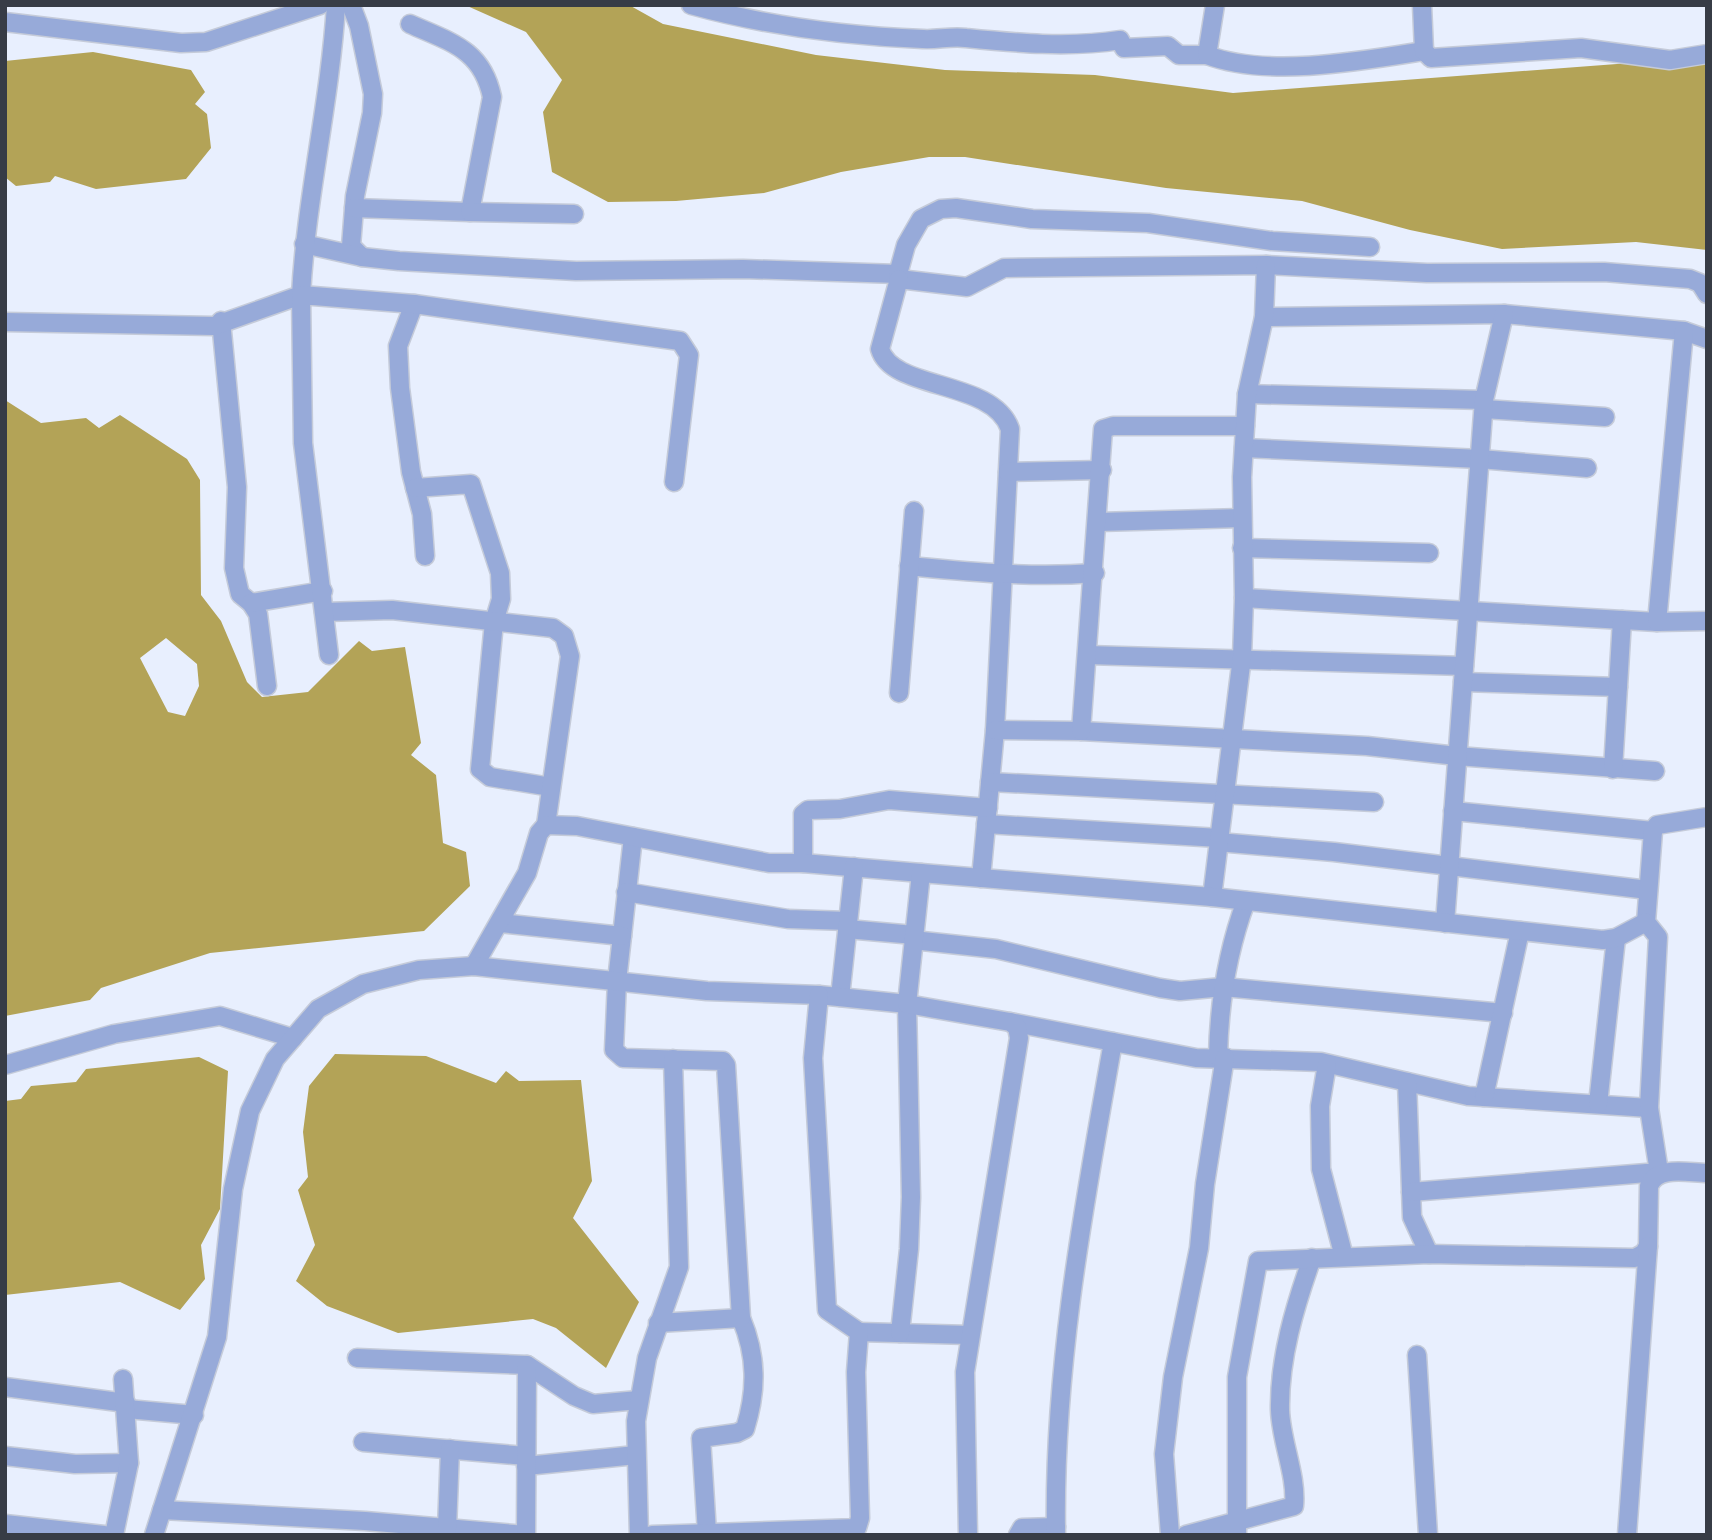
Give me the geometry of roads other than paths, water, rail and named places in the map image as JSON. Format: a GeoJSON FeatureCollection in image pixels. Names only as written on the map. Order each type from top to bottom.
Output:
{"type":"FeatureCollection","features":[{"type":"Feature","properties":{"kind":"street"},"geometry":{"type":"LineString","coordinates":[[5,22],[194,43],[206,42],[320,5]]}},
{"type":"Feature","properties":{"kind":"street"},"geometry":{"type":"LineString","coordinates":[[329,654],[303,443],[301,295],[304,244],[333,48],[336,5]]}},
{"type":"Feature","properties":{"kind":"street"},"geometry":{"type":"LineString","coordinates":[[351,5],[359,26],[373,94],[372,113],[354,208],[351,246],[362,257]]}},
{"type":"Feature","properties":{"kind":"street"},"geometry":{"type":"LineString","coordinates":[[691,5],[759,22],[843,33],[926,39],[963,37],[1014,44],[1120,40],[1124,48],[1168,46],[1179,55],[1207,55],[1256,64],[1315,65],[1424,51]]}},
{"type":"Feature","properties":{"kind":"street"},"geometry":{"type":"LineString","coordinates":[[1207,55],[1215,5]]}},
{"type":"Feature","properties":{"kind":"street"},"geometry":{"type":"LineString","coordinates":[[1422,5],[1424,51],[1431,58],[1581,48],[1670,60],[1707,54]]}},
{"type":"Feature","properties":{"kind":"street"},"geometry":{"type":"LineString","coordinates":[[410,24],[460,47],[474,57],[489,86],[490,110],[470,212]]}},
{"type":"Feature","properties":{"kind":"street"},"geometry":{"type":"LineString","coordinates":[[354,208],[574,214]]}},
{"type":"Feature","properties":{"kind":"street"},"geometry":{"type":"LineString","coordinates":[[981,878],[995,730],[1010,429],[1007,418],[998,410],[952,387],[893,368],[882,358],[880,349],[906,245],[921,219],[941,209],[956,208],[1032,219],[1147,223],[1272,241],[1370,247]]}},
{"type":"Feature","properties":{"kind":"street"},"geometry":{"type":"LineString","coordinates":[[304,244],[362,257],[576,271],[743,269],[898,277],[967,287],[1004,268],[1266,265],[1427,273],[1604,272],[1690,279],[1700,284],[1707,294]]}},
{"type":"Feature","properties":{"kind":"street"},"geometry":{"type":"LineString","coordinates":[[1212,897],[1242,657],[1245,426],[1247,394],[1264,317],[1266,265]]}},
{"type":"Feature","properties":{"kind":"street"},"geometry":{"type":"LineString","coordinates":[[5,322],[215,326],[220,321],[301,295],[414,304],[680,341],[689,355],[674,482]]}},
{"type":"Feature","properties":{"kind":"street"},"geometry":{"type":"LineString","coordinates":[[414,304],[398,346],[400,388],[415,488],[422,514],[425,556]]}},
{"type":"Feature","properties":{"kind":"street"},"geometry":{"type":"LineString","coordinates":[[1264,317],[1504,314],[1684,331],[1707,339]]}},
{"type":"Feature","properties":{"kind":"street"},"geometry":{"type":"LineString","coordinates":[[1445,923],[1484,404],[1504,314]]}},
{"type":"Feature","properties":{"kind":"street"},"geometry":{"type":"LineString","coordinates":[[220,321],[237,487],[234,568],[240,594],[251,603],[258,614],[267,686]]}},
{"type":"Feature","properties":{"kind":"street"},"geometry":{"type":"LineString","coordinates":[[1657,622],[1684,331]]}},
{"type":"Feature","properties":{"kind":"street"},"geometry":{"type":"LineString","coordinates":[[1247,394],[1484,404],[1605,417]]}},
{"type":"Feature","properties":{"kind":"street"},"geometry":{"type":"LineString","coordinates":[[1081,731],[1105,426],[1245,426]]}},
{"type":"Feature","properties":{"kind":"street"},"geometry":{"type":"LineString","coordinates":[[1244,449],[1480,459],[1587,468]]}},
{"type":"Feature","properties":{"kind":"street"},"geometry":{"type":"LineString","coordinates":[[1009,472],[1102,470]]}},
{"type":"Feature","properties":{"kind":"street"},"geometry":{"type":"LineString","coordinates":[[415,488],[468,483],[473,487],[500,573],[501,599],[494,622],[480,769],[490,777],[551,787]]}},
{"type":"Feature","properties":{"kind":"street"},"geometry":{"type":"LineString","coordinates":[[899,693],[914,511]]}},
{"type":"Feature","properties":{"kind":"street"},"geometry":{"type":"LineString","coordinates":[[1098,522],[1242,518]]}},
{"type":"Feature","properties":{"kind":"street"},"geometry":{"type":"LineString","coordinates":[[1242,548],[1429,553]]}},
{"type":"Feature","properties":{"kind":"street"},"geometry":{"type":"LineString","coordinates":[[909,566],[1050,577],[1095,573]]}},
{"type":"Feature","properties":{"kind":"street"},"geometry":{"type":"LineString","coordinates":[[251,603],[323,591]]}},
{"type":"Feature","properties":{"kind":"street"},"geometry":{"type":"LineString","coordinates":[[1244,598],[1657,622],[1707,621]]}},
{"type":"Feature","properties":{"kind":"street"},"geometry":{"type":"LineString","coordinates":[[324,612],[392,610],[553,628],[564,636],[569,648],[546,825],[539,833],[527,873],[474,966]]}},
{"type":"Feature","properties":{"kind":"street"},"geometry":{"type":"LineString","coordinates":[[1613,769],[1622,620]]}},
{"type":"Feature","properties":{"kind":"street"},"geometry":{"type":"LineString","coordinates":[[1088,655],[1242,657],[1618,687]]}},
{"type":"Feature","properties":{"kind":"street"},"geometry":{"type":"LineString","coordinates":[[995,730],[1081,731],[1367,746],[1457,756],[1655,771]]}},
{"type":"Feature","properties":{"kind":"street"},"geometry":{"type":"LineString","coordinates":[[990,782],[1374,802]]}},
{"type":"Feature","properties":{"kind":"street"},"geometry":{"type":"LineString","coordinates":[[803,863],[803,814],[808,810],[840,809],[889,800],[987,816],[1648,890]]}},
{"type":"Feature","properties":{"kind":"street"},"geometry":{"type":"LineString","coordinates":[[1453,811],[1653,831]]}},
{"type":"Feature","properties":{"kind":"street"},"geometry":{"type":"LineString","coordinates":[[1659,1172],[1649,1108],[1658,937],[1646,922],[1653,831],[1657,825],[1707,817]]}},
{"type":"Feature","properties":{"kind":"street"},"geometry":{"type":"LineString","coordinates":[[546,825],[560,823],[769,863],[803,863],[1212,897],[1603,940],[1616,938],[1646,922]]}},
{"type":"Feature","properties":{"kind":"street"},"geometry":{"type":"LineString","coordinates":[[633,837],[617,981],[614,1050],[617,1056],[723,1061],[726,1065],[741,1318],[751,1342],[754,1385],[745,1429],[741,1433],[701,1438],[707,1533]]}},
{"type":"Feature","properties":{"kind":"street"},"geometry":{"type":"LineString","coordinates":[[839,997],[854,867]]}},
{"type":"Feature","properties":{"kind":"street"},"geometry":{"type":"LineString","coordinates":[[900,1333],[911,1210],[907,1004],[921,873]]}},
{"type":"Feature","properties":{"kind":"street"},"geometry":{"type":"LineString","coordinates":[[626,892],[996,949],[1180,991],[1223,987],[1503,1013]]}},
{"type":"Feature","properties":{"kind":"street"},"geometry":{"type":"LineString","coordinates":[[1170,1535],[1164,1454],[1173,1377],[1199,1248],[1222,1057],[1219,1006],[1236,928],[1246,901]]}},
{"type":"Feature","properties":{"kind":"street"},"geometry":{"type":"LineString","coordinates":[[500,923],[622,936]]}},
{"type":"Feature","properties":{"kind":"street"},"geometry":{"type":"LineString","coordinates":[[1484,1097],[1520,931]]}},
{"type":"Feature","properties":{"kind":"street"},"geometry":{"type":"LineString","coordinates":[[1598,1104],[1616,938]]}},
{"type":"Feature","properties":{"kind":"street"},"geometry":{"type":"LineString","coordinates":[[154,1535],[217,1337],[233,1189],[250,1111],[275,1059],[318,1009],[363,984],[419,970],[474,966],[707,991],[819,995],[907,1004],[1196,1058],[1327,1063],[1484,1097],[1649,1108]]}},
{"type":"Feature","properties":{"kind":"street"},"geometry":{"type":"LineString","coordinates":[[819,995],[813,1058],[827,1310],[859,1332],[970,1335]]}},
{"type":"Feature","properties":{"kind":"street"},"geometry":{"type":"LineString","coordinates":[[5,1065],[114,1034],[220,1016],[293,1038]]}},
{"type":"Feature","properties":{"kind":"street"},"geometry":{"type":"LineString","coordinates":[[968,1535],[965,1372],[1019,1038],[1017,1027],[1010,1022]]}},
{"type":"Feature","properties":{"kind":"street"},"geometry":{"type":"LineString","coordinates":[[1018,1535],[1022,1528],[1056,1531],[1060,1393],[1072,1284],[1113,1042]]}},
{"type":"Feature","properties":{"kind":"street"},"geometry":{"type":"LineString","coordinates":[[639,1535],[635,1421],[658,1323],[679,1267],[673,1059]]}},
{"type":"Feature","properties":{"kind":"street"},"geometry":{"type":"LineString","coordinates":[[1327,1063],[1320,1106],[1321,1169],[1344,1256]]}},
{"type":"Feature","properties":{"kind":"street"},"geometry":{"type":"LineString","coordinates":[[1407,1082],[1412,1217],[1429,1254]]}},
{"type":"Feature","properties":{"kind":"street"},"geometry":{"type":"LineString","coordinates":[[1627,1535],[1647,1246],[1648,1186],[1651,1178],[1659,1172]]}},
{"type":"Feature","properties":{"kind":"street"},"geometry":{"type":"LineString","coordinates":[[1410,1192],[1659,1172],[1707,1173]]}},
{"type":"Feature","properties":{"kind":"street"},"geometry":{"type":"LineString","coordinates":[[1237,1527],[1237,1377],[1256,1263],[1260,1259],[1429,1254],[1635,1258],[1644,1253],[1647,1246]]}},
{"type":"Feature","properties":{"kind":"street"},"geometry":{"type":"LineString","coordinates":[[1186,1535],[1237,1527],[1294,1506],[1280,1411],[1281,1379],[1296,1302],[1312,1258]]}},
{"type":"Feature","properties":{"kind":"street"},"geometry":{"type":"LineString","coordinates":[[658,1323],[741,1318]]}},
{"type":"Feature","properties":{"kind":"street"},"geometry":{"type":"LineString","coordinates":[[652,1535],[862,1531],[856,1372],[859,1332]]}},
{"type":"Feature","properties":{"kind":"street"},"geometry":{"type":"LineString","coordinates":[[1417,1354],[1428,1535]]}},
{"type":"Feature","properties":{"kind":"street"},"geometry":{"type":"LineString","coordinates":[[357,1358],[527,1364],[574,1396],[593,1404],[639,1400]]}},
{"type":"Feature","properties":{"kind":"street"},"geometry":{"type":"LineString","coordinates":[[162,1510],[526,1534],[527,1364]]}},
{"type":"Feature","properties":{"kind":"street"},"geometry":{"type":"LineString","coordinates":[[114,1535],[129,1463],[123,1379]]}},
{"type":"Feature","properties":{"kind":"street"},"geometry":{"type":"LineString","coordinates":[[5,1387],[194,1416]]}},
{"type":"Feature","properties":{"kind":"street"},"geometry":{"type":"LineString","coordinates":[[363,1442],[450,1450],[526,1461],[636,1455]]}},
{"type":"Feature","properties":{"kind":"street"},"geometry":{"type":"LineString","coordinates":[[447,1529],[450,1450]]}},
{"type":"Feature","properties":{"kind":"street"},"geometry":{"type":"LineString","coordinates":[[5,1456],[75,1464],[129,1463]]}},
{"type":"Feature","properties":{"kind":"street"},"geometry":{"type":"LineString","coordinates":[[5,1524],[104,1535]]}}]}
